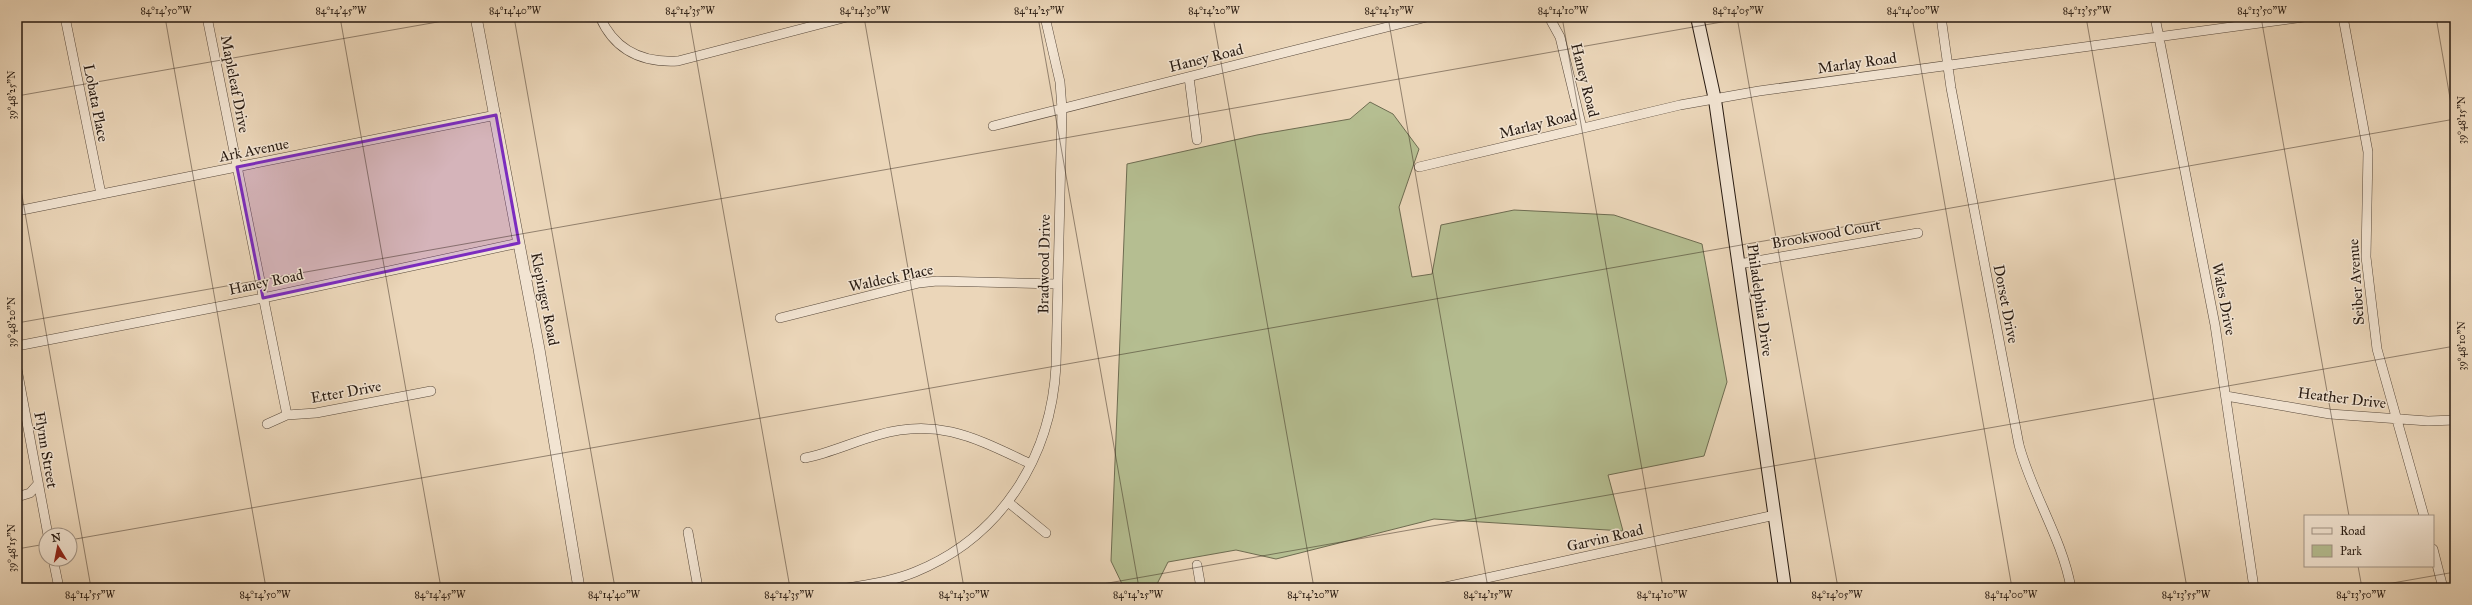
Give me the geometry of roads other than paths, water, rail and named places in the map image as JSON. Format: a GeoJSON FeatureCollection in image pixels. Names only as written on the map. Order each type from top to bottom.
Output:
{"type":"FeatureCollection","features":[{"type":"Feature","properties":{"kind":"main road","name":"Philadelphia Drive"},"geometry":{"type":"LineString","coordinates":[[1697,17],[1715,100],[1785,588]]}},
{"type":"Feature","properties":{"kind":"street","name":"Lobata Place"},"geometry":{"type":"LineString","coordinates":[[65,17],[100,194]]}},
{"type":"Feature","properties":{"kind":"street","name":"Mapleleaf Drive"},"geometry":{"type":"LineString","coordinates":[[207,17],[287,415]]}},
{"type":"Feature","properties":{"kind":"street","name":"Klepinger Road"},"geometry":{"type":"LineString","coordinates":[[476,17],[496,115],[579,588]]}},
{"type":"Feature","properties":{"kind":"street"},"geometry":{"type":"LineString","coordinates":[[600,17],[612,38],[625,50],[638,57],[663,62],[678,61],[847,17]]}},
{"type":"Feature","properties":{"kind":"street","name":"Bradwood Drive"},"geometry":{"type":"LineString","coordinates":[[847,588],[897,578],[932,564],[971,540],[1008,502],[1031,464],[1046,429],[1055,386],[1062,109],[1060,82],[1045,17]]}},
{"type":"Feature","properties":{"kind":"street","name":"Haney Road"},"geometry":{"type":"LineString","coordinates":[[993,126],[1426,17]]}},
{"type":"Feature","properties":{"kind":"street","name":"Haney Road"},"geometry":{"type":"LineString","coordinates":[[1549,17],[1560,37],[1582,128]]}},
{"type":"Feature","properties":{"kind":"street","name":"Dorset Drive"},"geometry":{"type":"LineString","coordinates":[[1941,17],[1947,65],[2019,445],[2030,479],[2064,558],[2071,588]]}},
{"type":"Feature","properties":{"kind":"street","name":"Wales Drive"},"geometry":{"type":"LineString","coordinates":[[2155,17],[2216,325],[2254,588]]}},
{"type":"Feature","properties":{"kind":"street","name":"Marlay Road"},"geometry":{"type":"LineString","coordinates":[[1419,167],[1680,105],[1759,91],[2304,17]]}},
{"type":"Feature","properties":{"kind":"street","name":"Seiber Avenue"},"geometry":{"type":"LineString","coordinates":[[2343,17],[2368,152],[2366,257],[2370,303],[2377,349],[2424,515]]}},
{"type":"Feature","properties":{"kind":"street"},"geometry":{"type":"LineString","coordinates":[[1189,77],[1197,140]]}},
{"type":"Feature","properties":{"kind":"street","name":"Ark Avenue"},"geometry":{"type":"LineString","coordinates":[[17,211],[496,115]]}},
{"type":"Feature","properties":{"kind":"street","name":"Brookwood Court"},"geometry":{"type":"LineString","coordinates":[[1739,264],[1918,232]]}},
{"type":"Feature","properties":{"kind":"street","name":"Haney Road"},"geometry":{"type":"LineString","coordinates":[[17,346],[263,298],[519,243]]}},
{"type":"Feature","properties":{"kind":"street","name":"Waldeck Place"},"geometry":{"type":"LineString","coordinates":[[780,318],[919,283],[938,281],[1058,284]]}},
{"type":"Feature","properties":{"kind":"street","name":"Flynn Street"},"geometry":{"type":"LineString","coordinates":[[17,369],[46,527]]}},
{"type":"Feature","properties":{"kind":"street","name":"Etter Drive"},"geometry":{"type":"LineString","coordinates":[[266,424],[287,415],[316,413],[431,390]]}},
{"type":"Feature","properties":{"kind":"street","name":"Heather Drive"},"geometry":{"type":"LineString","coordinates":[[2226,396],[2330,414],[2455,420]]}},
{"type":"Feature","properties":{"kind":"street"},"geometry":{"type":"LineString","coordinates":[[805,458],[878,434],[903,429],[936,428],[961,433],[1031,464]]}},
{"type":"Feature","properties":{"kind":"street"},"geometry":{"type":"LineString","coordinates":[[17,497],[30,493],[38,484]]}},
{"type":"Feature","properties":{"kind":"street"},"geometry":{"type":"LineString","coordinates":[[1008,502],[1046,533]]}},
{"type":"Feature","properties":{"kind":"street","name":"Garvin Road"},"geometry":{"type":"LineString","coordinates":[[1441,588],[1775,515]]}},
{"type":"Feature","properties":{"kind":"street"},"geometry":{"type":"LineString","coordinates":[[688,532],[698,588]]}},
{"type":"Feature","properties":{"kind":"street"},"geometry":{"type":"LineString","coordinates":[[2434,553],[2443,588]]}},
{"type":"Feature","properties":{"kind":"street"},"geometry":{"type":"LineString","coordinates":[[1197,565],[1201,588]]}},
{"type":"Feature","properties":{"kind":"street"},"geometry":{"type":"LineString","coordinates":[[55,567],[59,588]]}}]}
